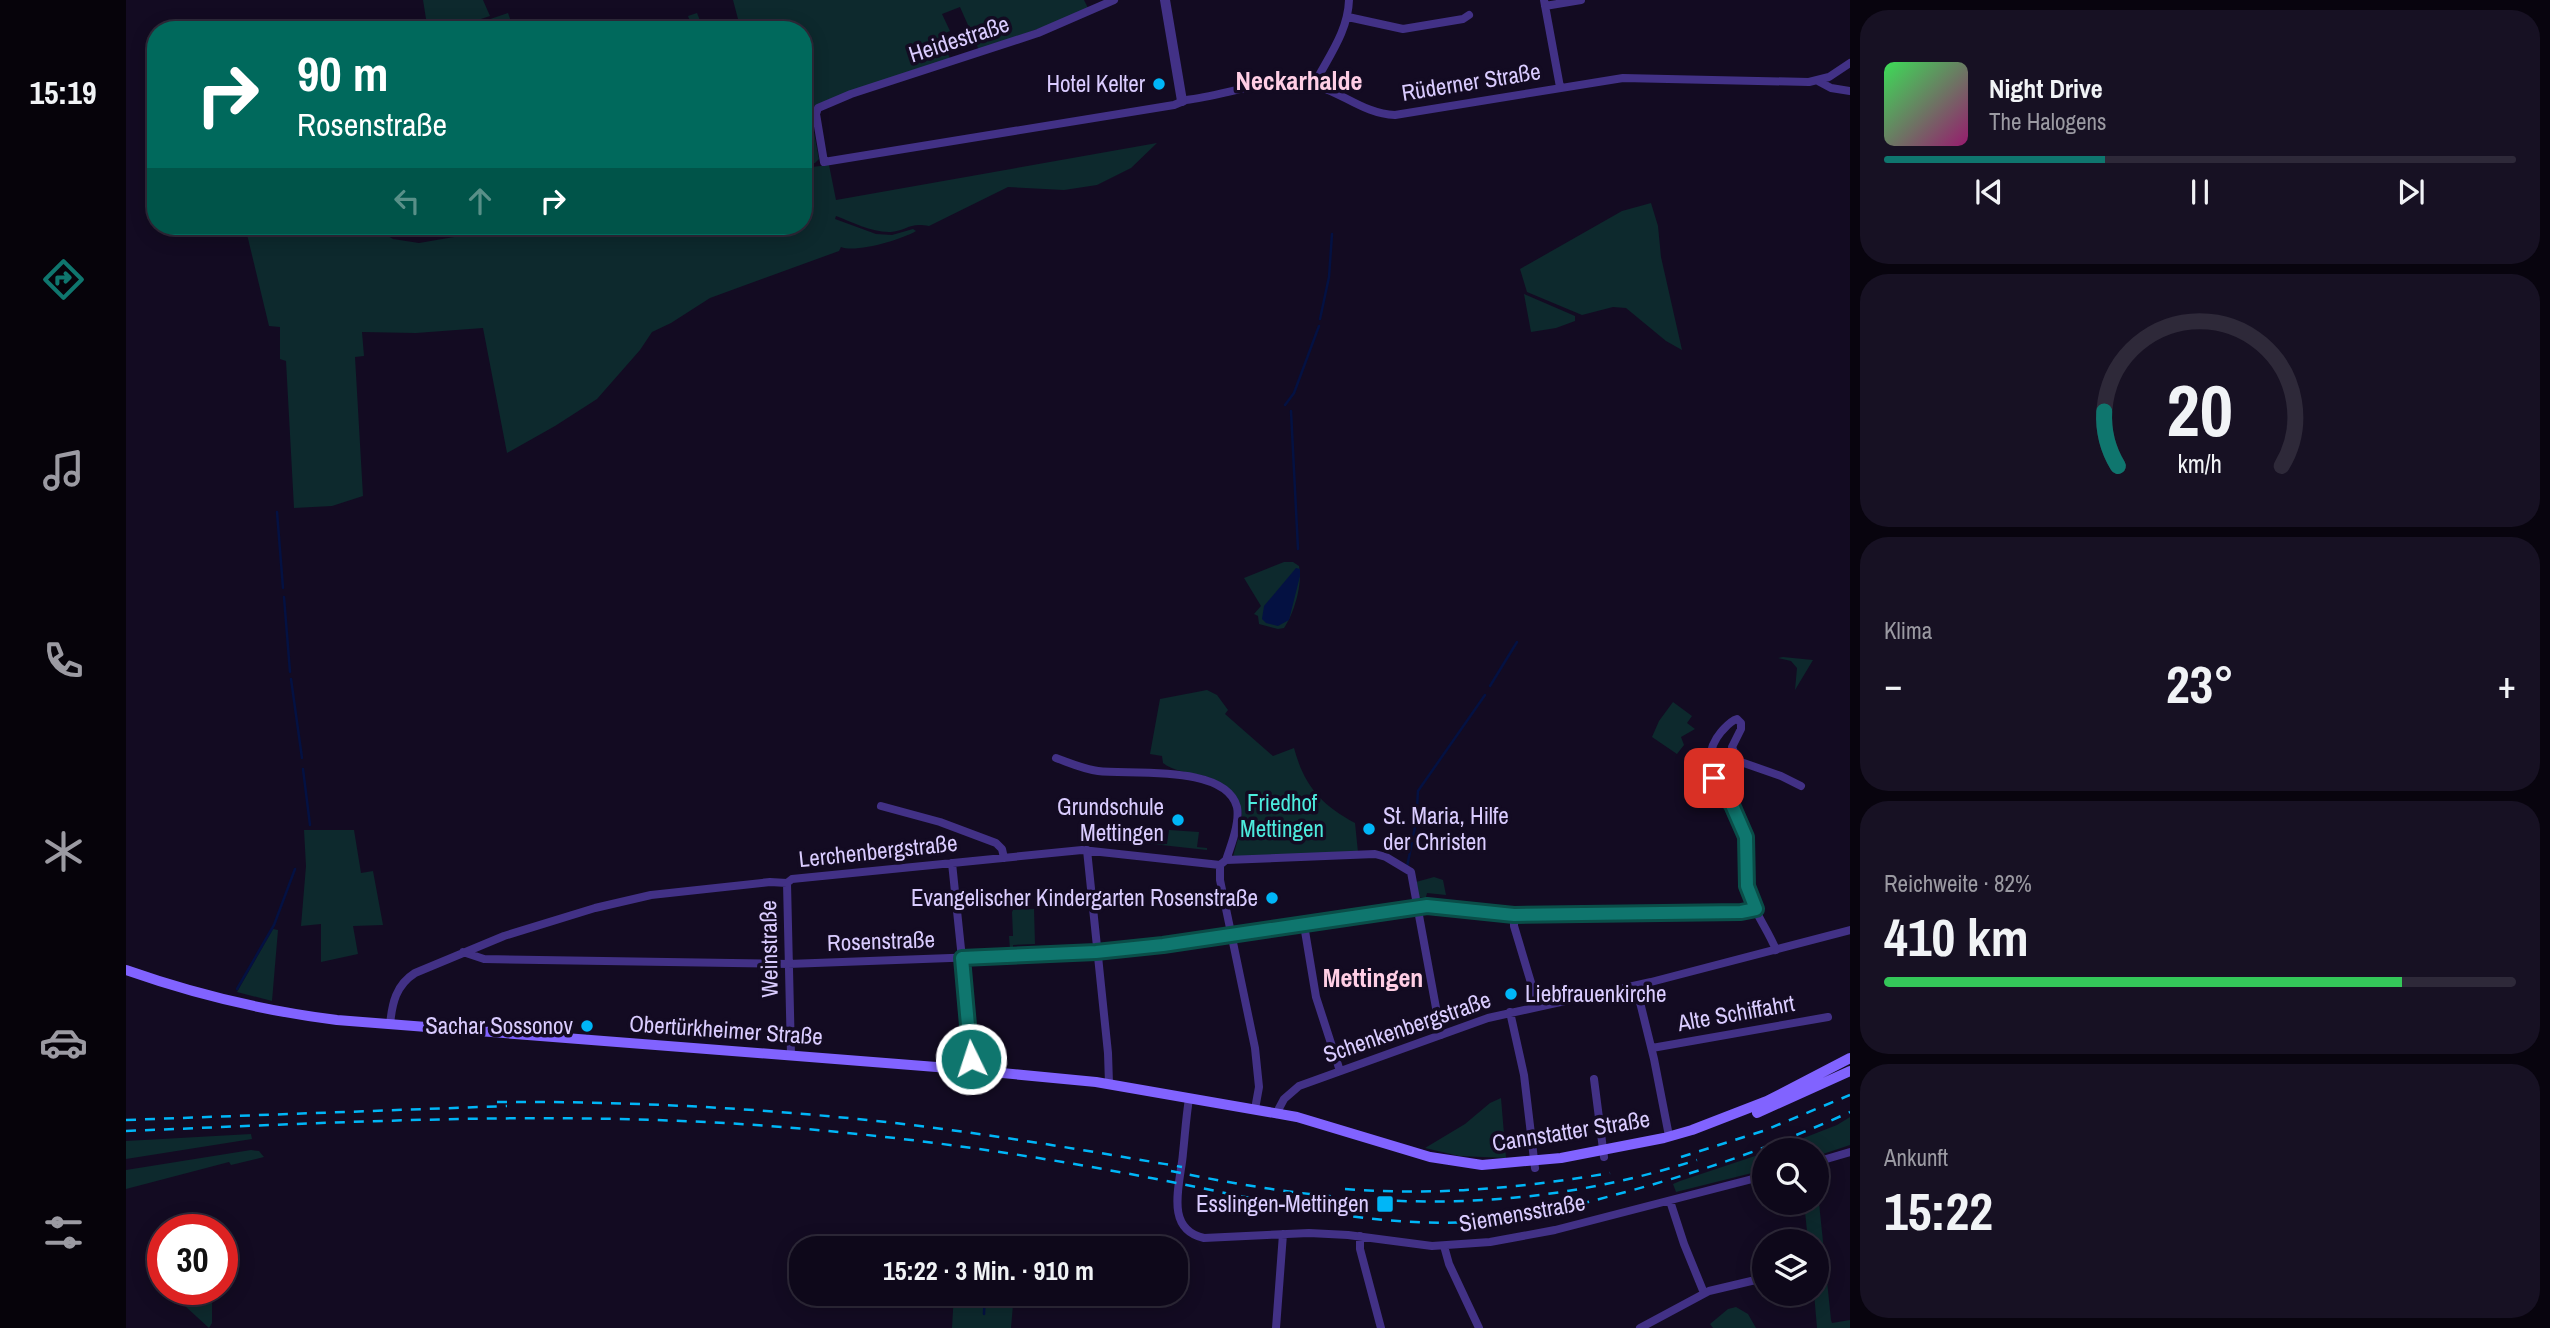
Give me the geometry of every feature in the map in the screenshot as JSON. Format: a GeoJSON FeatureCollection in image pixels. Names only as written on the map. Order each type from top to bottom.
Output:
{"type":"FeatureCollection","features":[{"type":"Feature","properties":{"kind":"main road","name":"Obertürkheimer Straße"},"geometry":{"type":"LineString","coordinates":[[126,970],[171,985],[310,1017],[970,1070],[1109,1084],[1215,1103]]}},
{"type":"Feature","properties":{"kind":"main road","name":"Cannstatter Straße"},"geometry":{"type":"LineString","coordinates":[[1603,1153],[1714,1123],[1767,1101],[1850,1058]]}},
{"type":"Feature","properties":{"kind":"main road","name":"Cannstatter Straße"},"geometry":{"type":"LineString","coordinates":[[1215,1103],[1282,1115],[1296,1123],[1441,1166],[1486,1171],[1679,1140],[1783,1103],[1850,1071]]}},
{"type":"Feature","properties":{"kind":"street","name":"Heidestraße"},"geometry":{"type":"LineString","coordinates":[[816,112],[818,108],[845,96],[1038,33],[1114,0]]}},
{"type":"Feature","properties":{"kind":"street"},"geometry":{"type":"LineString","coordinates":[[1165,0],[1182,101]]}},
{"type":"Feature","properties":{"kind":"street"},"geometry":{"type":"LineString","coordinates":[[1314,85],[1341,36],[1348,17],[1349,0]]}},
{"type":"Feature","properties":{"kind":"street"},"geometry":{"type":"LineString","coordinates":[[1560,87],[1545,3],[1581,0]]}},
{"type":"Feature","properties":{"kind":"street"},"geometry":{"type":"LineString","coordinates":[[1348,17],[1405,29],[1463,19],[1469,15]]}},
{"type":"Feature","properties":{"kind":"street"},"geometry":{"type":"LineString","coordinates":[[1818,81],[1850,63]]}},
{"type":"Feature","properties":{"kind":"street"},"geometry":{"type":"LineString","coordinates":[[1839,71],[1850,74]]}},
{"type":"Feature","properties":{"kind":"street","name":"Rüderner Straße"},"geometry":{"type":"LineString","coordinates":[[816,112],[824,162],[829,162],[1174,104],[1279,83],[1314,85],[1369,110],[1389,115],[1631,77],[1794,83],[1818,81],[1830,88],[1850,91]]}},
{"type":"Feature","properties":{"kind":"street"},"geometry":{"type":"LineString","coordinates":[[1776,950],[1747,886],[1746,837],[1732,805],[1710,769],[1715,740],[1731,721],[1737,719],[1741,728],[1732,747],[1738,761],[1801,786]]}},
{"type":"Feature","properties":{"kind":"street"},"geometry":{"type":"LineString","coordinates":[[1056,758],[1094,770],[1174,773],[1214,783],[1234,801],[1237,811],[1220,880],[1256,1054],[1259,1089],[1255,1110]]}},
{"type":"Feature","properties":{"kind":"street"},"geometry":{"type":"LineString","coordinates":[[881,806],[940,822],[996,843],[1002,849],[1004,858]]}},
{"type":"Feature","properties":{"kind":"street"},"geometry":{"type":"LineString","coordinates":[[1087,850],[1109,1084]]}},
{"type":"Feature","properties":{"kind":"street","name":"Lerchenbergstraße"},"geometry":{"type":"LineString","coordinates":[[390,1025],[394,996],[408,978],[463,952],[542,923],[618,902],[698,890],[770,882],[787,883],[792,879],[1087,850],[1223,862],[1377,854],[1412,873],[1418,906]]}},
{"type":"Feature","properties":{"kind":"street"},"geometry":{"type":"LineString","coordinates":[[952,863],[970,1035],[970,1070]]}},
{"type":"Feature","properties":{"kind":"street","name":"Weinstraße"},"geometry":{"type":"LineString","coordinates":[[787,883],[791,1055]]}},
{"type":"Feature","properties":{"kind":"street"},"geometry":{"type":"LineString","coordinates":[[1418,906],[1441,1035]]}},
{"type":"Feature","properties":{"kind":"street","name":"Rosenstraße"},"geometry":{"type":"LineString","coordinates":[[463,952],[484,959],[788,964],[1096,952],[1232,937],[1418,906],[1514,915],[1741,912],[1756,909]]}},
{"type":"Feature","properties":{"kind":"street"},"geometry":{"type":"LineString","coordinates":[[1514,915],[1518,940],[1538,1006]]}},
{"type":"Feature","properties":{"kind":"street"},"geometry":{"type":"LineString","coordinates":[[1304,925],[1316,997],[1340,1071]]}},
{"type":"Feature","properties":{"kind":"street","name":"Schenkenbergstraße"},"geometry":{"type":"LineString","coordinates":[[1282,1115],[1282,1101],[1295,1088],[1510,1012],[1636,986],[1850,930]]}},
{"type":"Feature","properties":{"kind":"street"},"geometry":{"type":"LineString","coordinates":[[1636,986],[1669,1136]]}},
{"type":"Feature","properties":{"kind":"street"},"geometry":{"type":"LineString","coordinates":[[1510,1012],[1524,1075],[1535,1165]]}},
{"type":"Feature","properties":{"kind":"street","name":"Alte Schiffahrt"},"geometry":{"type":"LineString","coordinates":[[1651,1048],[1828,1017]]}},
{"type":"Feature","properties":{"kind":"street"},"geometry":{"type":"LineString","coordinates":[[1594,1079],[1603,1153]]}},
{"type":"Feature","properties":{"kind":"street","name":"Siemensstraße"},"geometry":{"type":"LineString","coordinates":[[1189,1099],[1176,1202],[1182,1224],[1192,1234],[1204,1238],[1283,1234],[1360,1236],[1408,1244],[1444,1246],[1521,1237],[1752,1179]]}},
{"type":"Feature","properties":{"kind":"street"},"geometry":{"type":"LineString","coordinates":[[1829,1159],[1850,1153]]}},
{"type":"Feature","properties":{"kind":"street"},"geometry":{"type":"LineString","coordinates":[[1671,1201],[1687,1254],[1704,1293]]}},
{"type":"Feature","properties":{"kind":"street"},"geometry":{"type":"LineString","coordinates":[[1276,1328],[1283,1234]]}},
{"type":"Feature","properties":{"kind":"street"},"geometry":{"type":"LineString","coordinates":[[1360,1236],[1362,1256],[1381,1328]]}},
{"type":"Feature","properties":{"kind":"street"},"geometry":{"type":"LineString","coordinates":[[1444,1246],[1448,1264],[1479,1328]]}},
{"type":"Feature","properties":{"kind":"street"},"geometry":{"type":"LineString","coordinates":[[1640,1328],[1704,1293],[1752,1281]]}},
{"type":"Feature","properties":{"kind":"green space"},"geometry":{"type":"Polygon","coordinates":[[[423,0],[483,0],[490,16],[475,21],[426,21],[423,0]]]}},
{"type":"Feature","properties":{"kind":"green space"},"geometry":{"type":"Polygon","coordinates":[[[733,0],[1084,0],[1088,8],[979,50],[960,7],[942,14],[950,31],[941,35],[950,59],[812,108],[812,21],[730,21],[738,19],[733,0]]]}},
{"type":"Feature","properties":{"kind":"green space"},"geometry":{"type":"Polygon","coordinates":[[[508,13],[511,21],[484,21],[508,13]]]}},
{"type":"Feature","properties":{"kind":"green space"},"geometry":{"type":"Polygon","coordinates":[[[697,13],[700,21],[690,21],[688,16],[697,13]]]}},
{"type":"Feature","properties":{"kind":"green space"},"geometry":{"type":"Polygon","coordinates":[[[812,121],[819,159],[812,164],[812,121]]]}},
{"type":"Feature","properties":{"kind":"green space"},"geometry":{"type":"Polygon","coordinates":[[[1157,143],[1131,168],[1097,185],[1064,190],[1008,187],[929,226],[917,225],[884,232],[836,216],[835,219],[876,234],[892,235],[913,229],[916,231],[878,245],[841,247],[839,251],[710,298],[652,332],[640,350],[597,399],[507,453],[483,328],[416,333],[362,332],[364,356],[355,357],[363,496],[332,506],[294,508],[286,361],[280,359],[280,327],[269,326],[247,235],[386,235],[393,239],[419,243],[459,235],[812,235],[812,167],[829,165],[836,200],[1157,143]]]}},
{"type":"Feature","properties":{"kind":"green space"},"geometry":{"type":"Polygon","coordinates":[[[1651,203],[1658,226],[1661,257],[1682,350],[1666,341],[1626,308],[1613,307],[1582,315],[1527,292],[1520,269],[1622,211],[1651,203]]]}},
{"type":"Feature","properties":{"kind":"green space"},"geometry":{"type":"Polygon","coordinates":[[[1524,294],[1575,316],[1575,321],[1556,328],[1531,332],[1524,294]]]}},
{"type":"Feature","properties":{"kind":"green space"},"geometry":{"type":"Polygon","coordinates":[[[1284,562],[1293,562],[1299,566],[1300,581],[1291,615],[1284,628],[1278,629],[1259,624],[1258,616],[1254,614],[1261,606],[1244,578],[1284,562]]]}},
{"type":"Feature","properties":{"kind":"green space"},"geometry":{"type":"Polygon","coordinates":[[[1778,658],[1813,660],[1795,690],[1797,668],[1791,661],[1778,658]]]}},
{"type":"Feature","properties":{"kind":"green space","name":"Friedhof Mettingen"},"geometry":{"type":"Polygon","coordinates":[[[1207,690],[1217,695],[1228,710],[1225,714],[1273,756],[1294,748],[1303,773],[1315,792],[1332,808],[1355,823],[1358,852],[1233,857],[1242,819],[1239,802],[1213,779],[1171,768],[1163,763],[1162,756],[1150,754],[1160,699],[1207,690]]]}},
{"type":"Feature","properties":{"kind":"green space"},"geometry":{"type":"Polygon","coordinates":[[[1673,702],[1692,716],[1687,723],[1695,729],[1681,737],[1684,745],[1677,754],[1652,737],[1659,721],[1673,702]]]}},
{"type":"Feature","properties":{"kind":"green space"},"geometry":{"type":"Polygon","coordinates":[[[304,830],[354,830],[361,873],[373,871],[383,925],[353,926],[358,954],[321,962],[321,924],[301,926],[306,866],[304,830]]]}},
{"type":"Feature","properties":{"kind":"green space"},"geometry":{"type":"Polygon","coordinates":[[[1169,830],[1199,832],[1197,847],[1207,850],[1143,843],[1167,844],[1169,830]]]}},
{"type":"Feature","properties":{"kind":"green space"},"geometry":{"type":"Polygon","coordinates":[[[1434,877],[1443,880],[1446,895],[1427,893],[1426,897],[1418,897],[1416,882],[1434,877]]]}},
{"type":"Feature","properties":{"kind":"green space"},"geometry":{"type":"Polygon","coordinates":[[[1034,909],[1035,944],[1013,945],[1013,949],[1010,949],[1013,910],[1034,909]]]}},
{"type":"Feature","properties":{"kind":"green space"},"geometry":{"type":"Polygon","coordinates":[[[273,929],[278,930],[272,1001],[237,992],[273,929]]]}},
{"type":"Feature","properties":{"kind":"green space"},"geometry":{"type":"Polygon","coordinates":[[[1501,1098],[1506,1158],[1459,1156],[1425,1148],[1465,1124],[1490,1103],[1501,1098]]]}},
{"type":"Feature","properties":{"kind":"green space"},"geometry":{"type":"Polygon","coordinates":[[[1850,1117],[1850,1145],[1829,1152],[1829,1138],[1804,1138],[1850,1117]]]}},
{"type":"Feature","properties":{"kind":"green space"},"geometry":{"type":"Polygon","coordinates":[[[251,1134],[252,1139],[126,1159],[126,1141],[251,1134]]]}},
{"type":"Feature","properties":{"kind":"green space"},"geometry":{"type":"Polygon","coordinates":[[[251,1150],[259,1151],[264,1157],[231,1165],[229,1162],[126,1189],[126,1170],[251,1150]]]}},
{"type":"Feature","properties":{"kind":"green space"},"geometry":{"type":"Polygon","coordinates":[[[1752,1157],[1752,1173],[1676,1192],[1673,1184],[1752,1157]]]}},
{"type":"Feature","properties":{"kind":"green space"},"geometry":{"type":"Polygon","coordinates":[[[1805,1215],[1820,1215],[1822,1229],[1807,1229],[1805,1215]]]}},
{"type":"Feature","properties":{"kind":"green space"},"geometry":{"type":"Polygon","coordinates":[[[1829,1300],[1832,1323],[1850,1320],[1850,1328],[1817,1328],[1815,1306],[1829,1306],[1829,1300]]]}},
{"type":"Feature","properties":{"kind":"green space"},"geometry":{"type":"Polygon","coordinates":[[[212,1305],[212,1323],[209,1328],[185,1306],[212,1305]]]}},
{"type":"Feature","properties":{"kind":"green space"},"geometry":{"type":"Polygon","coordinates":[[[953,1306],[1013,1306],[1011,1328],[952,1328],[953,1306]]]}},
{"type":"Feature","properties":{"kind":"green space"},"geometry":{"type":"Polygon","coordinates":[[[1736,1307],[1748,1314],[1756,1328],[1713,1328],[1710,1324],[1728,1309],[1736,1307]]]}},
{"type":"Feature","properties":{"kind":"shaded area"},"geometry":{"type":"Polygon","coordinates":[[[1296,568],[1300,569],[1300,576],[1289,620],[1278,626],[1266,623],[1262,619],[1264,606],[1296,568]]]}},
{"type":"Feature","properties":{"kind":"waterway"},"geometry":{"type":"LineString","coordinates":[[1320,319],[1329,277],[1332,234]]}},
{"type":"Feature","properties":{"kind":"waterway"},"geometry":{"type":"LineString","coordinates":[[1285,405],[1294,393],[1319,326]]}},
{"type":"Feature","properties":{"kind":"waterway"},"geometry":{"type":"LineString","coordinates":[[1291,411],[1298,549]]}},
{"type":"Feature","properties":{"kind":"waterway"},"geometry":{"type":"LineString","coordinates":[[277,512],[283,588]]}},
{"type":"Feature","properties":{"kind":"waterway"},"geometry":{"type":"LineString","coordinates":[[284,597],[290,672]]}},
{"type":"Feature","properties":{"kind":"waterway"},"geometry":{"type":"LineString","coordinates":[[1490,686],[1517,642]]}},
{"type":"Feature","properties":{"kind":"waterway"},"geometry":{"type":"LineString","coordinates":[[291,679],[302,758]]}},
{"type":"Feature","properties":{"kind":"waterway"},"geometry":{"type":"LineString","coordinates":[[1407,867],[1416,822],[1418,791],[1485,695]]}},
{"type":"Feature","properties":{"kind":"waterway"},"geometry":{"type":"LineString","coordinates":[[303,769],[310,825]]}},
{"type":"Feature","properties":{"kind":"waterway"},"geometry":{"type":"LineString","coordinates":[[237,989],[274,925],[295,869]]}},
{"type":"Feature","properties":{"kind":"waterway"},"geometry":{"type":"LineString","coordinates":[[984,1306],[984,1314]]}},
{"type":"Feature","properties":{"kind":"railway"},"geometry":{"type":"LineString","coordinates":[[1681,1157],[1763,1131],[1850,1095]]}},
{"type":"Feature","properties":{"kind":"railway"},"geometry":{"type":"LineString","coordinates":[[497,1102],[656,1105],[815,1115],[986,1135],[1182,1167]]}},
{"type":"Feature","properties":{"kind":"railway"},"geometry":{"type":"LineString","coordinates":[[126,1120],[507,1106]]}},
{"type":"Feature","properties":{"kind":"railway"},"geometry":{"type":"LineString","coordinates":[[126,1131],[460,1119],[710,1122],[928,1142],[1062,1162],[1310,1210],[1431,1223],[1509,1218],[1600,1199],[1736,1158],[1850,1112]]}},
{"type":"Feature","properties":{"kind":"railway"},"geometry":{"type":"LineString","coordinates":[[1171,1171],[1305,1193],[1370,1200],[1435,1202],[1564,1192],[1630,1179],[1697,1160]]}},
{"type":"Feature","properties":{"kind":"railway"},"geometry":{"type":"LineString","coordinates":[[1345,1189],[1445,1191],[1544,1183],[1610,1173]]}},
{"type":"Feature","properties":{"kind":"place","name":"Hotel Kelter"},"geometry":{"type":"Point","coordinates":[1159,84]}},
{"type":"Feature","properties":{"kind":"place","name":"Grundschule Mettingen"},"geometry":{"type":"Point","coordinates":[1178,820]}},
{"type":"Feature","properties":{"kind":"place","name":"St. Maria, Hilfe der Christen"},"geometry":{"type":"Point","coordinates":[1369,829]}},
{"type":"Feature","properties":{"kind":"place","name":"Evangelischer Kindergarten Rosenstraße"},"geometry":{"type":"Point","coordinates":[1272,898]}},
{"type":"Feature","properties":{"kind":"place","name":"Liebfrauenkirche"},"geometry":{"type":"Point","coordinates":[1511,994]}},
{"type":"Feature","properties":{"kind":"place","name":"Sachar Sossonov"},"geometry":{"type":"Point","coordinates":[587,1026]}},
{"type":"Feature","properties":{"kind":"place","name":"Esslingen-Mettingen"},"geometry":{"type":"Point","coordinates":[1385,1204]}},
{"type":"Feature","properties":{"kind":"district","name":"Neckarhalde"},"geometry":{"type":"Point","coordinates":[1299,81]}},
{"type":"Feature","properties":{"kind":"district","name":"Mettingen"},"geometry":{"type":"Point","coordinates":[1373,978]}},
{"type":"Feature","properties":{"kind":"route"},"geometry":{"type":"LineString","coordinates":[[971,1059],[962,958],[1096,952],[1163,945],[1232,937],[1427,906],[1514,915],[1747,912],[1756,909],[1747,886],[1746,837],[1732,805],[1714,778]]}}]}
